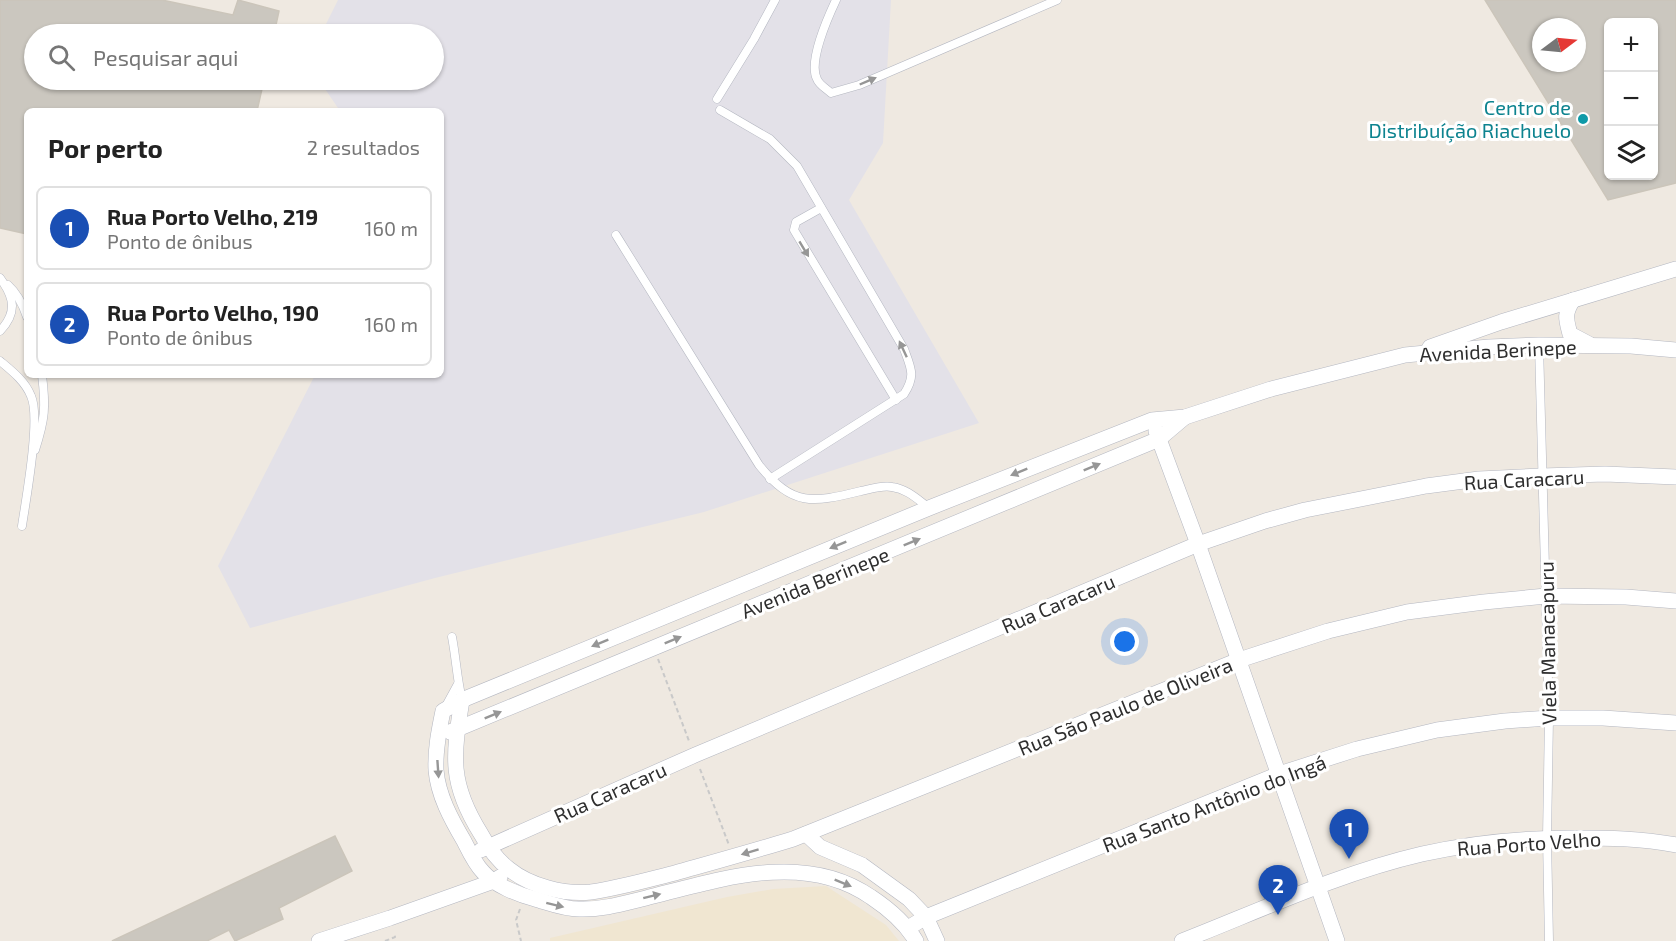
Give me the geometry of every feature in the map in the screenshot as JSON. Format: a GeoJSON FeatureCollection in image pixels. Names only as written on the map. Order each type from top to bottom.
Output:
{"type":"FeatureCollection","features":[{"type":"Feature","properties":{"kind":"street"},"geometry":{"type":"LineString","coordinates":[[1405,355],[1501,322],[1676,269]]}},
{"type":"Feature","properties":{"kind":"street"},"geometry":{"type":"LineString","coordinates":[[1573,300],[1566,310],[1570,334],[1592,346]]}},
{"type":"Feature","properties":{"kind":"street","name":"Avenida Berinepe"},"geometry":{"type":"LineString","coordinates":[[443,711],[462,700],[929,508],[1152,420],[1185,417],[1270,389],[1405,355],[1539,345],[1676,350]]}},
{"type":"Feature","properties":{"kind":"street","name":"Avenida Berinepe"},"geometry":{"type":"LineString","coordinates":[[438,735],[457,730],[1160,439],[1185,417]]}},
{"type":"Feature","properties":{"kind":"street"},"geometry":{"type":"LineString","coordinates":[[1152,420],[1198,544],[1337,941]]}},
{"type":"Feature","properties":{"kind":"street","name":"Rua Caracaru"},"geometry":{"type":"LineString","coordinates":[[471,855],[695,755],[1198,544],[1265,521],[1347,501],[1479,479],[1605,474],[1676,477]]}},
{"type":"Feature","properties":{"kind":"street","name":"Rua São Paulo de Oliveira"},"geometry":{"type":"LineString","coordinates":[[509,870],[532,882],[559,890],[589,892],[625,886],[733,858],[806,834],[1239,660],[1328,630],[1407,612],[1546,596],[1626,597],[1676,601]]}},
{"type":"Feature","properties":{"kind":"street"},"geometry":{"type":"LineString","coordinates":[[319,941],[494,881],[509,870],[488,846],[464,806],[456,778],[457,730],[462,700]]}},
{"type":"Feature","properties":{"kind":"street"},"geometry":{"type":"LineString","coordinates":[[443,711],[438,735],[436,770],[443,801],[483,873],[505,888],[526,897],[559,906],[595,909],[740,875],[765,872],[814,874],[841,881],[865,893],[888,908],[912,934]]}},
{"type":"Feature","properties":{"kind":"street","name":"Rua Santo Antônio do Ingá"},"geometry":{"type":"LineString","coordinates":[[912,934],[926,917],[1279,774],[1357,749],[1437,730],[1505,721],[1604,718],[1676,723]]}},
{"type":"Feature","properties":{"kind":"street"},"geometry":{"type":"LineString","coordinates":[[806,834],[820,848],[862,866],[909,899],[926,917],[937,941]]}},
{"type":"Feature","properties":{"kind":"street","name":"Rua Porto Velho"},"geometry":{"type":"LineString","coordinates":[[1182,941],[1319,887],[1422,854],[1476,844],[1547,838],[1615,838],[1676,845]]}},
{"type":"Feature","properties":{"kind":"lane"},"geometry":{"type":"LineString","coordinates":[[717,99],[775,0]]}},
{"type":"Feature","properties":{"kind":"lane"},"geometry":{"type":"LineString","coordinates":[[836,0],[825,24],[814,66],[817,80],[831,93],[859,85],[1057,0]]}},
{"type":"Feature","properties":{"kind":"lane"},"geometry":{"type":"LineString","coordinates":[[720,110],[770,139],[797,166],[904,349],[912,373],[910,384],[904,394],[770,479]]}},
{"type":"Feature","properties":{"kind":"lane"},"geometry":{"type":"LineString","coordinates":[[821,208],[796,222],[794,230],[896,399]]}},
{"type":"Feature","properties":{"kind":"lane"},"geometry":{"type":"LineString","coordinates":[[616,235],[759,465],[770,479],[785,491],[802,499],[816,500],[890,486],[911,494],[929,508]]}},
{"type":"Feature","properties":{"kind":"lane"},"geometry":{"type":"LineString","coordinates":[[0,278],[12,288],[24,309]]}},
{"type":"Feature","properties":{"kind":"lane"},"geometry":{"type":"LineString","coordinates":[[0,278],[7,289],[12,312],[10,319],[0,332]]}},
{"type":"Feature","properties":{"kind":"lane","name":"Viela Manacapuru"},"geometry":{"type":"LineString","coordinates":[[1539,345],[1549,718],[1547,838],[1549,941]]}},
{"type":"Feature","properties":{"kind":"lane"},"geometry":{"type":"LineString","coordinates":[[0,361],[25,384],[33,398],[35,421],[22,526]]}},
{"type":"Feature","properties":{"kind":"lane"},"geometry":{"type":"LineString","coordinates":[[31,465],[45,416],[46,402],[42,378]]}},
{"type":"Feature","properties":{"kind":"lane"},"geometry":{"type":"LineString","coordinates":[[452,637],[462,700]]}},
{"type":"Feature","properties":{"kind":"lane"},"geometry":{"type":"LineString","coordinates":[[443,711],[458,684]]}},
{"type":"Feature","properties":{"kind":"path"},"geometry":{"type":"LineString","coordinates":[[521,941],[516,920],[523,903]]}},
{"type":"Feature","properties":{"kind":"shaded area"},"geometry":{"type":"Polygon","coordinates":[[[338,0],[891,0],[883,143],[849,200],[979,423],[704,512],[435,578],[250,628],[218,566],[313,378],[444,378],[444,108],[338,108],[326,90],[444,90],[444,24],[326,24],[338,0]]]}},
{"type":"Feature","properties":{"kind":"shaded area"},"geometry":{"type":"Polygon","coordinates":[[[826,886],[886,925],[899,941],[550,941],[550,938],[727,897],[773,889],[826,886]]]}},
{"type":"Feature","properties":{"kind":"building"},"geometry":{"type":"Polygon","coordinates":[[[0,0],[162,0],[233,15],[238,0],[279,11],[276,24],[24,24],[24,90],[262,90],[258,108],[24,108],[24,233],[0,228],[0,0]]]}},
{"type":"Feature","properties":{"kind":"building","name":"Centro de Distribuíção Riachuelo"},"geometry":{"type":"Polygon","coordinates":[[[1485,0],[1676,0],[1676,183],[1608,200],[1485,0]]]}},
{"type":"Feature","properties":{"kind":"building"},"geometry":{"type":"Polygon","coordinates":[[[335,836],[352,871],[279,908],[283,919],[235,941],[229,930],[207,941],[112,941],[335,836]]]}},
{"type":"Feature","properties":{"kind":"place","name":"Centro de Distribuíção Riachuelo"},"geometry":{"type":"Point","coordinates":[1583,119]}},
{"type":"Feature","properties":{"kind":"place","name":"Rua Porto Velho, 219"},"geometry":{"type":"Point","coordinates":[1349,859]}},
{"type":"Feature","properties":{"kind":"place","name":"Rua Porto Velho, 190"},"geometry":{"type":"Point","coordinates":[1278,915]}}]}
